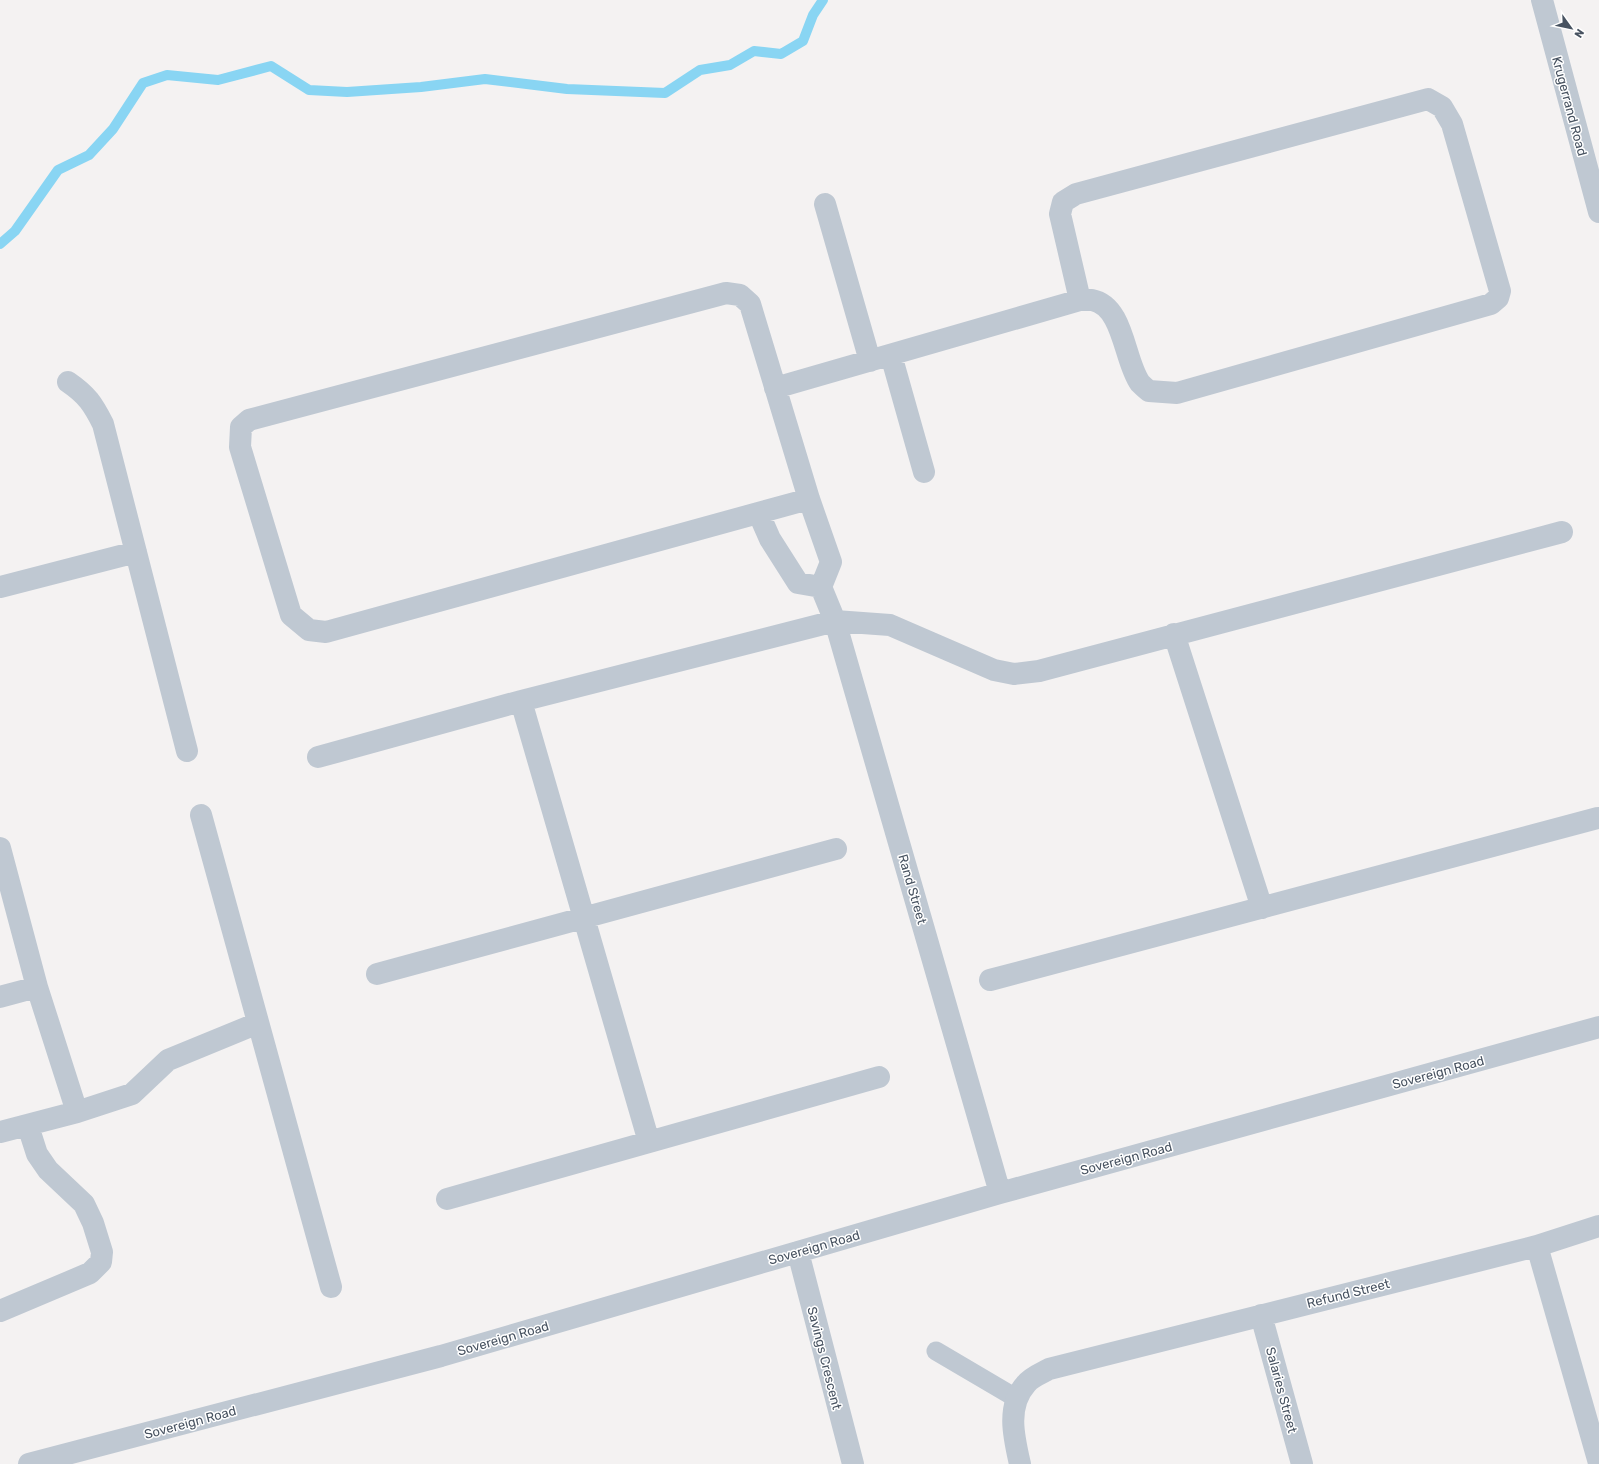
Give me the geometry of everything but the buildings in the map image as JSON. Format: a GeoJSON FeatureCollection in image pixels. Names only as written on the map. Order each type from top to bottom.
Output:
{"type":"FeatureCollection","features":[{"type":"Feature","properties":{"kind":"street","name":"Krugerrand Road"},"geometry":{"type":"LineString","coordinates":[[1542,0],[1599,212]]}},
{"type":"Feature","properties":{"kind":"street"},"geometry":{"type":"LineString","coordinates":[[775,388],[1080,300],[1093,300],[1107,308],[1116,320],[1132,367],[1140,382],[1149,391],[1178,393],[1492,304],[1498,298],[1500,291],[1452,124],[1442,107],[1428,99],[1076,194],[1063,202],[1060,214],[1080,300]]}},
{"type":"Feature","properties":{"kind":"street"},"geometry":{"type":"LineString","coordinates":[[825,204],[870,361]]}},
{"type":"Feature","properties":{"kind":"street"},"geometry":{"type":"LineString","coordinates":[[759,514],[770,539],[798,583],[821,587],[831,562],[809,499],[750,304],[740,295],[726,293],[249,420],[241,427],[240,447],[291,615],[309,630],[326,632],[809,499]]}},
{"type":"Feature","properties":{"kind":"street"},"geometry":{"type":"LineString","coordinates":[[891,355],[924,472]]}},
{"type":"Feature","properties":{"kind":"street"},"geometry":{"type":"LineString","coordinates":[[68,382],[83,392],[92,402],[103,424],[187,751]]}},
{"type":"Feature","properties":{"kind":"street"},"geometry":{"type":"LineString","coordinates":[[318,757],[522,701],[835,621],[890,625],[994,670],[1014,674],[1039,671],[1562,532]]}},
{"type":"Feature","properties":{"kind":"street"},"geometry":{"type":"LineString","coordinates":[[0,587],[136,552]]}},
{"type":"Feature","properties":{"kind":"street","name":"Rand Street"},"geometry":{"type":"LineString","coordinates":[[821,587],[835,621],[1000,1193]]}},
{"type":"Feature","properties":{"kind":"street"},"geometry":{"type":"LineString","coordinates":[[1174,634],[1262,908]]}},
{"type":"Feature","properties":{"kind":"street"},"geometry":{"type":"LineString","coordinates":[[522,701],[649,1142]]}},
{"type":"Feature","properties":{"kind":"street"},"geometry":{"type":"LineString","coordinates":[[201,815],[331,1287]]}},
{"type":"Feature","properties":{"kind":"street"},"geometry":{"type":"LineString","coordinates":[[990,980],[1598,818]]}},
{"type":"Feature","properties":{"kind":"street"},"geometry":{"type":"LineString","coordinates":[[0,848],[37,987],[77,1112]]}},
{"type":"Feature","properties":{"kind":"street"},"geometry":{"type":"LineString","coordinates":[[377,974],[836,849]]}},
{"type":"Feature","properties":{"kind":"street"},"geometry":{"type":"LineString","coordinates":[[0,997],[37,987]]}},
{"type":"Feature","properties":{"kind":"street"},"geometry":{"type":"LineString","coordinates":[[0,1132],[28,1126],[77,1112],[132,1094],[168,1060],[258,1023]]}},
{"type":"Feature","properties":{"kind":"street","name":"Sovereign Road"},"geometry":{"type":"LineString","coordinates":[[28,1464],[441,1356],[1000,1193],[1599,1027]]}},
{"type":"Feature","properties":{"kind":"street"},"geometry":{"type":"LineString","coordinates":[[447,1200],[879,1076]]}},
{"type":"Feature","properties":{"kind":"street"},"geometry":{"type":"LineString","coordinates":[[0,1311],[90,1273],[101,1262],[102,1252],[93,1223],[84,1204],[48,1170],[37,1154],[28,1126]]}},
{"type":"Feature","properties":{"kind":"street","name":"Refund Street"},"geometry":{"type":"LineString","coordinates":[[1020,1464],[1012,1431],[1016,1398],[1026,1382],[1049,1369],[1538,1246],[1599,1226]]}},
{"type":"Feature","properties":{"kind":"street"},"geometry":{"type":"LineString","coordinates":[[1538,1246],[1599,1463]]}},
{"type":"Feature","properties":{"kind":"street","name":"Savings Crescent"},"geometry":{"type":"LineString","coordinates":[[798,1252],[852,1464]]}},
{"type":"Feature","properties":{"kind":"street","name":"Salaries Street"},"geometry":{"type":"LineString","coordinates":[[1262,1315],[1302,1464]]}},
{"type":"Feature","properties":{"kind":"lane"},"geometry":{"type":"LineString","coordinates":[[936,1351],[1016,1398]]}},
{"type":"Feature","properties":{"kind":"waterway"},"geometry":{"type":"LineString","coordinates":[[0,244],[15,231],[58,170],[89,155],[113,129],[143,83],[167,75],[218,80],[271,66],[309,90],[347,92],[421,87],[485,79],[567,89],[665,93],[700,70],[730,65],[754,51],[781,54],[803,41],[813,15],[823,0]]}}]}
